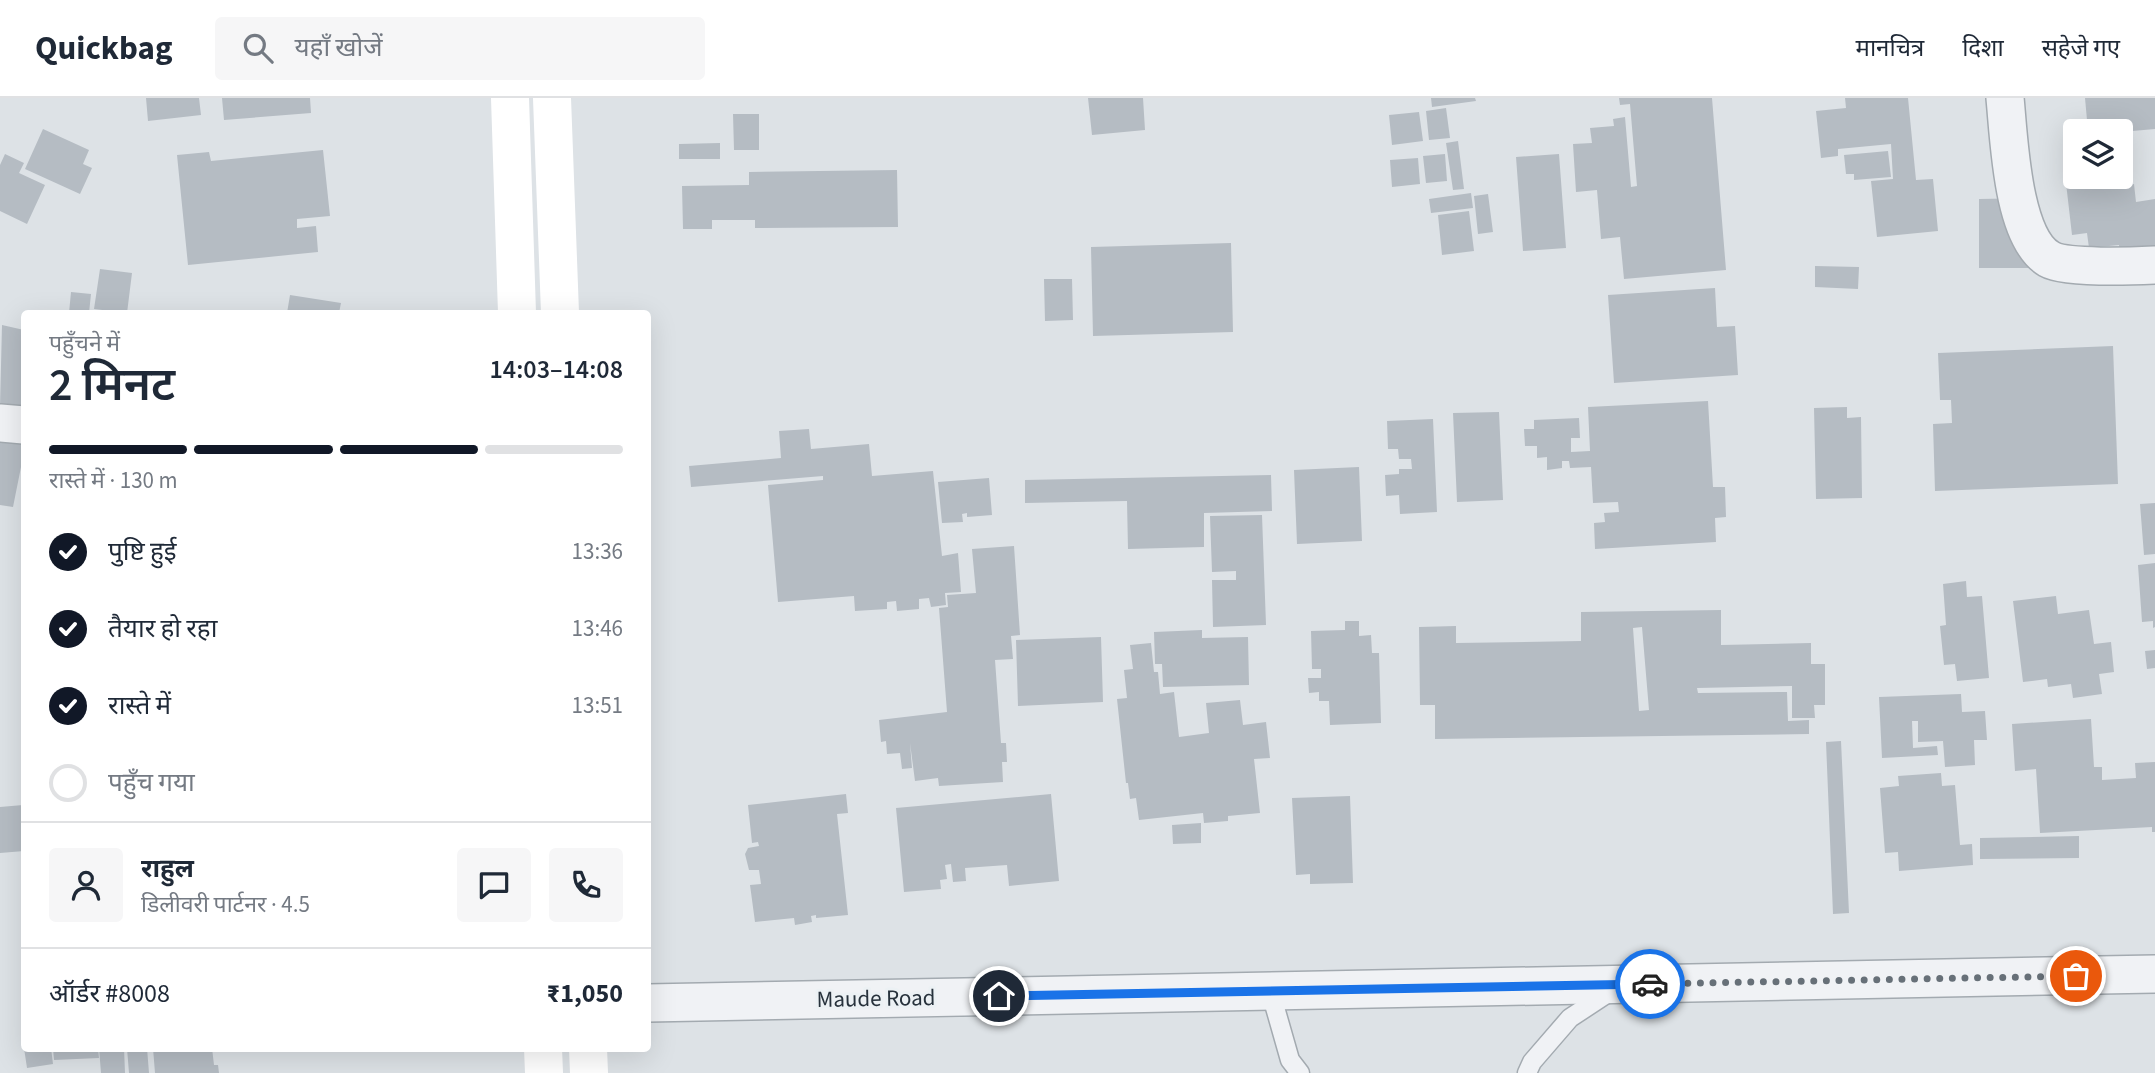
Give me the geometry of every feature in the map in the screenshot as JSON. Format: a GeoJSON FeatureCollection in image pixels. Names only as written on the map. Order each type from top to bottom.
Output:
{"type":"FeatureCollection","features":[{"type":"Feature","properties":{"kind":"street"},"geometry":{"type":"LineString","coordinates":[[510,98],[517,310]]}},
{"type":"Feature","properties":{"kind":"street"},"geometry":{"type":"LineString","coordinates":[[552,98],[560,310]]}},
{"type":"Feature","properties":{"kind":"street"},"geometry":{"type":"LineString","coordinates":[[2005,98],[2015,192],[2034,247],[2051,261],[2115,267],[2155,265]]}},
{"type":"Feature","properties":{"kind":"street"},"geometry":{"type":"LineString","coordinates":[[0,423],[21,425]]}},
{"type":"Feature","properties":{"kind":"street","name":"Maude Road"},"geometry":{"type":"LineString","coordinates":[[651,1003],[2155,974]]}},
{"type":"Feature","properties":{"kind":"street"},"geometry":{"type":"LineString","coordinates":[[543,1052],[544,1073]]}},
{"type":"Feature","properties":{"kind":"street"},"geometry":{"type":"LineString","coordinates":[[588,1052],[589,1073]]}},
{"type":"Feature","properties":{"kind":"lane"},"geometry":{"type":"LineString","coordinates":[[1527,1073],[1532,1062],[1570,1018],[1622,984]]}},
{"type":"Feature","properties":{"kind":"lane"},"geometry":{"type":"LineString","coordinates":[[1270,990],[1290,1060],[1300,1073]]}},
{"type":"Feature","properties":{"kind":"building"},"geometry":{"type":"Polygon","coordinates":[[[146,98],[199,98],[201,115],[148,121],[146,98]]]}},
{"type":"Feature","properties":{"kind":"building"},"geometry":{"type":"Polygon","coordinates":[[[222,98],[310,98],[311,113],[224,120],[222,98]]]}},
{"type":"Feature","properties":{"kind":"building"},"geometry":{"type":"Polygon","coordinates":[[[1088,98],[1143,98],[1145,130],[1092,135],[1088,98]]]}},
{"type":"Feature","properties":{"kind":"building"},"geometry":{"type":"Polygon","coordinates":[[[1431,98],[1475,98],[1476,101],[1432,107],[1431,98]]]}},
{"type":"Feature","properties":{"kind":"building"},"geometry":{"type":"Polygon","coordinates":[[[1619,98],[1712,98],[1726,270],[1624,279],[1620,237],[1601,239],[1597,190],[1576,192],[1573,144],[1592,143],[1590,128],[1614,126],[1613,119],[1625,117],[1631,187],[1637,186],[1630,104],[1620,105],[1619,98]]]}},
{"type":"Feature","properties":{"kind":"building"},"geometry":{"type":"Polygon","coordinates":[[[1845,98],[1908,98],[1916,180],[1933,179],[1938,231],[1877,237],[1871,181],[1893,179],[1891,144],[1838,149],[1838,156],[1821,158],[1816,111],[1846,108],[1845,98]]]}},
{"type":"Feature","properties":{"kind":"building"},"geometry":{"type":"Polygon","coordinates":[[[2085,98],[2155,98],[2155,129],[2133,131],[2133,119],[2087,119],[2085,98]]]}},
{"type":"Feature","properties":{"kind":"building"},"geometry":{"type":"Polygon","coordinates":[[[1446,108],[1450,138],[1429,140],[1426,111],[1446,108]]]}},
{"type":"Feature","properties":{"kind":"building"},"geometry":{"type":"Polygon","coordinates":[[[1419,112],[1423,141],[1392,145],[1389,115],[1419,112]]]}},
{"type":"Feature","properties":{"kind":"building"},"geometry":{"type":"Polygon","coordinates":[[[733,114],[759,114],[759,150],[734,150],[733,114]]]}},
{"type":"Feature","properties":{"kind":"building"},"geometry":{"type":"Polygon","coordinates":[[[43,129],[89,150],[83,164],[92,168],[80,194],[25,169],[43,129]]]}},
{"type":"Feature","properties":{"kind":"building"},"geometry":{"type":"Polygon","coordinates":[[[1458,141],[1464,189],[1453,190],[1446,143],[1458,141]]]}},
{"type":"Feature","properties":{"kind":"building"},"geometry":{"type":"Polygon","coordinates":[[[720,143],[720,159],[679,159],[679,144],[720,143]]]}},
{"type":"Feature","properties":{"kind":"building"},"geometry":{"type":"Polygon","coordinates":[[[323,150],[330,216],[297,219],[297,228],[316,226],[318,252],[188,265],[177,155],[209,152],[211,161],[323,150]]]}},
{"type":"Feature","properties":{"kind":"building"},"geometry":{"type":"Polygon","coordinates":[[[1888,151],[1891,177],[1854,180],[1854,174],[1846,174],[1844,155],[1888,151]]]}},
{"type":"Feature","properties":{"kind":"building"},"geometry":{"type":"Polygon","coordinates":[[[5,154],[24,163],[19,173],[45,185],[27,224],[0,211],[0,165],[5,154]]]}},
{"type":"Feature","properties":{"kind":"building"},"geometry":{"type":"Polygon","coordinates":[[[1445,154],[1447,181],[1426,183],[1423,156],[1445,154]]]}},
{"type":"Feature","properties":{"kind":"building"},"geometry":{"type":"Polygon","coordinates":[[[1559,154],[1566,248],[1523,251],[1516,157],[1559,154]]]}},
{"type":"Feature","properties":{"kind":"building"},"geometry":{"type":"Polygon","coordinates":[[[1418,158],[1420,184],[1392,187],[1390,160],[1418,158]]]}},
{"type":"Feature","properties":{"kind":"building"},"geometry":{"type":"Polygon","coordinates":[[[897,170],[898,227],[755,228],[755,220],[712,220],[712,229],[683,229],[682,186],[749,185],[749,172],[897,170]]]}},
{"type":"Feature","properties":{"kind":"building"},"geometry":{"type":"Polygon","coordinates":[[[2134,184],[2136,202],[2155,199],[2155,256],[2120,260],[2119,245],[2089,248],[2087,233],[2072,235],[2067,189],[2133,189],[2134,184]]]}},
{"type":"Feature","properties":{"kind":"building"},"geometry":{"type":"Polygon","coordinates":[[[1471,193],[1473,208],[1431,213],[1429,199],[1471,193]]]}},
{"type":"Feature","properties":{"kind":"building"},"geometry":{"type":"Polygon","coordinates":[[[1488,194],[1493,232],[1478,234],[1474,196],[1488,194]]]}},
{"type":"Feature","properties":{"kind":"building"},"geometry":{"type":"Polygon","coordinates":[[[2034,198],[2034,268],[1979,268],[1979,199],[2034,198]]]}},
{"type":"Feature","properties":{"kind":"building"},"geometry":{"type":"Polygon","coordinates":[[[1469,211],[1474,251],[1442,255],[1438,215],[1469,211]]]}},
{"type":"Feature","properties":{"kind":"building"},"geometry":{"type":"Polygon","coordinates":[[[1231,243],[1233,332],[1093,336],[1091,247],[1231,243]]]}},
{"type":"Feature","properties":{"kind":"building"},"geometry":{"type":"Polygon","coordinates":[[[1815,266],[1859,267],[1858,289],[1815,287],[1815,266]]]}},
{"type":"Feature","properties":{"kind":"building"},"geometry":{"type":"Polygon","coordinates":[[[100,269],[132,273],[127,310],[94,309],[100,269]]]}},
{"type":"Feature","properties":{"kind":"building"},"geometry":{"type":"Polygon","coordinates":[[[1044,279],[1072,279],[1073,320],[1045,321],[1044,279]]]}},
{"type":"Feature","properties":{"kind":"building"},"geometry":{"type":"Polygon","coordinates":[[[1715,288],[1717,327],[1735,326],[1738,375],[1614,383],[1608,295],[1715,288]]]}},
{"type":"Feature","properties":{"kind":"building"},"geometry":{"type":"Polygon","coordinates":[[[71,292],[91,294],[89,310],[69,310],[71,292]]]}},
{"type":"Feature","properties":{"kind":"building"},"geometry":{"type":"Polygon","coordinates":[[[290,295],[341,303],[340,310],[288,310],[290,295]]]}},
{"type":"Feature","properties":{"kind":"building"},"geometry":{"type":"Polygon","coordinates":[[[2,325],[21,329],[21,408],[4,404],[0,406],[2,325]]]}},
{"type":"Feature","properties":{"kind":"building"},"geometry":{"type":"Polygon","coordinates":[[[2113,346],[2118,484],[1935,491],[1933,424],[1952,423],[1951,400],[1940,400],[1938,353],[2113,346]]]}},
{"type":"Feature","properties":{"kind":"building"},"geometry":{"type":"Polygon","coordinates":[[[1708,401],[1713,487],[1725,487],[1726,517],[1715,518],[1716,542],[1595,549],[1594,523],[1605,522],[1604,513],[1619,512],[1618,502],[1593,503],[1591,467],[1570,468],[1569,461],[1562,461],[1562,468],[1547,470],[1547,457],[1537,458],[1537,446],[1525,446],[1524,429],[1534,429],[1534,420],[1579,418],[1580,438],[1571,438],[1571,452],[1590,451],[1588,407],[1708,401]]]}},
{"type":"Feature","properties":{"kind":"building"},"geometry":{"type":"Polygon","coordinates":[[[1847,407],[1847,418],[1861,417],[1862,498],[1816,499],[1814,408],[1847,407]]]}},
{"type":"Feature","properties":{"kind":"building"},"geometry":{"type":"Polygon","coordinates":[[[1499,412],[1503,500],[1457,502],[1453,413],[1499,412]]]}},
{"type":"Feature","properties":{"kind":"building"},"geometry":{"type":"Polygon","coordinates":[[[1433,419],[1437,512],[1400,514],[1399,495],[1386,496],[1385,475],[1399,474],[1399,469],[1412,469],[1411,459],[1399,459],[1398,449],[1388,449],[1387,421],[1433,419]]]}},
{"type":"Feature","properties":{"kind":"building"},"geometry":{"type":"Polygon","coordinates":[[[809,429],[811,449],[869,444],[872,476],[933,471],[942,556],[958,553],[961,592],[945,593],[946,605],[931,607],[929,598],[919,599],[919,609],[897,611],[896,601],[887,602],[887,609],[855,611],[854,596],[778,602],[768,485],[823,480],[823,476],[691,487],[689,466],[781,458],[779,431],[809,429]]]}},
{"type":"Feature","properties":{"kind":"building"},"geometry":{"type":"Polygon","coordinates":[[[0,434],[21,439],[21,467],[13,507],[0,505],[0,434]]]}},
{"type":"Feature","properties":{"kind":"building"},"geometry":{"type":"Polygon","coordinates":[[[1359,467],[1362,541],[1297,544],[1294,470],[1359,467]]]}},
{"type":"Feature","properties":{"kind":"building"},"geometry":{"type":"Polygon","coordinates":[[[1271,475],[1272,511],[1204,513],[1204,547],[1128,549],[1127,501],[1025,503],[1025,480],[1271,475]]]}},
{"type":"Feature","properties":{"kind":"building"},"geometry":{"type":"Polygon","coordinates":[[[989,478],[992,515],[967,517],[967,513],[962,514],[963,522],[942,523],[938,482],[989,478]]]}},
{"type":"Feature","properties":{"kind":"building"},"geometry":{"type":"Polygon","coordinates":[[[2155,503],[2155,554],[2144,555],[2140,504],[2155,503]]]}},
{"type":"Feature","properties":{"kind":"building"},"geometry":{"type":"Polygon","coordinates":[[[1262,515],[1266,625],[1213,627],[1212,580],[1236,580],[1236,571],[1212,572],[1210,516],[1262,515]]]}},
{"type":"Feature","properties":{"kind":"building"},"geometry":{"type":"Polygon","coordinates":[[[1014,546],[1020,635],[1011,636],[1013,659],[995,660],[1001,743],[1006,743],[1007,762],[1002,762],[1003,782],[939,786],[938,778],[915,781],[910,743],[912,768],[902,769],[900,753],[887,754],[886,741],[881,742],[879,720],[947,712],[939,608],[948,607],[947,595],[976,593],[972,549],[1014,546]]]}},
{"type":"Feature","properties":{"kind":"building"},"geometry":{"type":"Polygon","coordinates":[[[2155,563],[2153,628],[2153,621],[2142,622],[2138,565],[2155,563]]]}},
{"type":"Feature","properties":{"kind":"building"},"geometry":{"type":"Polygon","coordinates":[[[1966,581],[1967,597],[1982,596],[1989,678],[1957,681],[1955,664],[1944,665],[1940,626],[1946,625],[1943,584],[1966,581]]]}},
{"type":"Feature","properties":{"kind":"building"},"geometry":{"type":"Polygon","coordinates":[[[2056,596],[2058,614],[2089,610],[2094,644],[2111,642],[2114,672],[2099,674],[2102,694],[2073,698],[2071,684],[2048,687],[2047,679],[2023,682],[2013,601],[2056,596]]]}},
{"type":"Feature","properties":{"kind":"building"},"geometry":{"type":"Polygon","coordinates":[[[1721,610],[1721,645],[1811,643],[1811,664],[1825,664],[1825,705],[1814,705],[1815,718],[1792,718],[1792,686],[1697,688],[1698,693],[1787,692],[1788,721],[1809,720],[1809,734],[1435,739],[1435,705],[1420,705],[1419,627],[1456,626],[1456,643],[1581,641],[1581,612],[1721,610]],[[1642,627],[1633,628],[1639,711],[1649,710],[1642,627]]]}},
{"type":"Feature","properties":{"kind":"building"},"geometry":{"type":"Polygon","coordinates":[[[1345,621],[1359,621],[1359,636],[1371,635],[1372,653],[1379,653],[1381,723],[1330,725],[1329,701],[1319,701],[1319,692],[1309,693],[1308,678],[1321,678],[1321,669],[1312,669],[1311,631],[1345,630],[1345,621]]]}},
{"type":"Feature","properties":{"kind":"building"},"geometry":{"type":"Polygon","coordinates":[[[1202,630],[1202,638],[1248,637],[1249,685],[1163,687],[1162,664],[1155,664],[1154,632],[1202,630]]]}},
{"type":"Feature","properties":{"kind":"building"},"geometry":{"type":"Polygon","coordinates":[[[1101,637],[1103,702],[1018,706],[1016,640],[1101,637]]]}},
{"type":"Feature","properties":{"kind":"building"},"geometry":{"type":"Polygon","coordinates":[[[1151,643],[1160,694],[1174,692],[1179,737],[1209,733],[1206,703],[1240,700],[1243,725],[1266,722],[1270,758],[1254,759],[1260,813],[1228,816],[1228,821],[1204,823],[1203,813],[1139,820],[1136,798],[1130,799],[1126,783],[1117,699],[1127,698],[1124,670],[1133,669],[1130,645],[1151,643]]]}},
{"type":"Feature","properties":{"kind":"building"},"geometry":{"type":"Polygon","coordinates":[[[2155,650],[2155,668],[2147,669],[2145,651],[2155,650]]]}},
{"type":"Feature","properties":{"kind":"building"},"geometry":{"type":"Polygon","coordinates":[[[1961,694],[1962,712],[1985,711],[1987,740],[1974,740],[1975,765],[1945,767],[1943,741],[1918,742],[1918,721],[1912,721],[1913,748],[1937,746],[1938,755],[1882,758],[1879,697],[1961,694]]]}},
{"type":"Feature","properties":{"kind":"building"},"geometry":{"type":"Polygon","coordinates":[[[2091,719],[2094,767],[2102,767],[2102,780],[2136,778],[2135,763],[2155,762],[2155,832],[2152,832],[2152,827],[2040,833],[2036,769],[2015,771],[2012,724],[2091,719]]]}},
{"type":"Feature","properties":{"kind":"building"},"geometry":{"type":"Polygon","coordinates":[[[1841,741],[1849,913],[1833,914],[1826,742],[1841,741]]]}},
{"type":"Feature","properties":{"kind":"building"},"geometry":{"type":"Polygon","coordinates":[[[1941,773],[1942,786],[1955,785],[1960,845],[1972,844],[1973,865],[1899,871],[1898,852],[1885,853],[1880,788],[1899,786],[1898,776],[1941,773]]]}},
{"type":"Feature","properties":{"kind":"building"},"geometry":{"type":"Polygon","coordinates":[[[846,794],[848,813],[837,814],[848,915],[816,918],[816,915],[811,916],[812,922],[795,925],[794,918],[755,922],[750,885],[761,884],[759,870],[749,870],[745,854],[748,848],[759,846],[758,842],[752,843],[748,805],[846,794]]]}},
{"type":"Feature","properties":{"kind":"building"},"geometry":{"type":"Polygon","coordinates":[[[1051,794],[1059,881],[1009,886],[1007,865],[965,868],[966,881],[953,882],[951,864],[945,865],[947,879],[940,880],[941,889],[904,892],[896,808],[1051,794]]]}},
{"type":"Feature","properties":{"kind":"building"},"geometry":{"type":"Polygon","coordinates":[[[1350,796],[1353,883],[1310,884],[1310,874],[1296,875],[1292,798],[1350,796]]]}},
{"type":"Feature","properties":{"kind":"building"},"geometry":{"type":"Polygon","coordinates":[[[21,805],[21,851],[0,853],[0,807],[21,805]]]}},
{"type":"Feature","properties":{"kind":"building"},"geometry":{"type":"Polygon","coordinates":[[[1201,823],[1201,843],[1173,844],[1172,825],[1201,823]]]}},
{"type":"Feature","properties":{"kind":"building"},"geometry":{"type":"Polygon","coordinates":[[[2079,836],[2079,858],[1980,859],[1980,838],[2079,836]]]}},
{"type":"Feature","properties":{"kind":"building"},"geometry":{"type":"Polygon","coordinates":[[[25,1052],[52,1052],[53,1064],[27,1068],[25,1052]]]}},
{"type":"Feature","properties":{"kind":"building"},"geometry":{"type":"Polygon","coordinates":[[[53,1052],[98,1052],[99,1058],[54,1060],[53,1052]]]}},
{"type":"Feature","properties":{"kind":"building"},"geometry":{"type":"Polygon","coordinates":[[[99,1052],[124,1052],[125,1073],[101,1073],[99,1052]]]}},
{"type":"Feature","properties":{"kind":"building"},"geometry":{"type":"Polygon","coordinates":[[[127,1052],[147,1052],[149,1073],[129,1073],[127,1052]]]}},
{"type":"Feature","properties":{"kind":"building"},"geometry":{"type":"Polygon","coordinates":[[[153,1052],[212,1052],[214,1065],[218,1065],[219,1073],[155,1073],[153,1052]]]}},
{"type":"Feature","properties":{"kind":"way so far"},"geometry":{"type":"LineString","coordinates":[[1650,984],[2076,976]]}},
{"type":"Feature","properties":{"kind":"route"},"geometry":{"type":"LineString","coordinates":[[999,996],[1650,984]]}}]}
